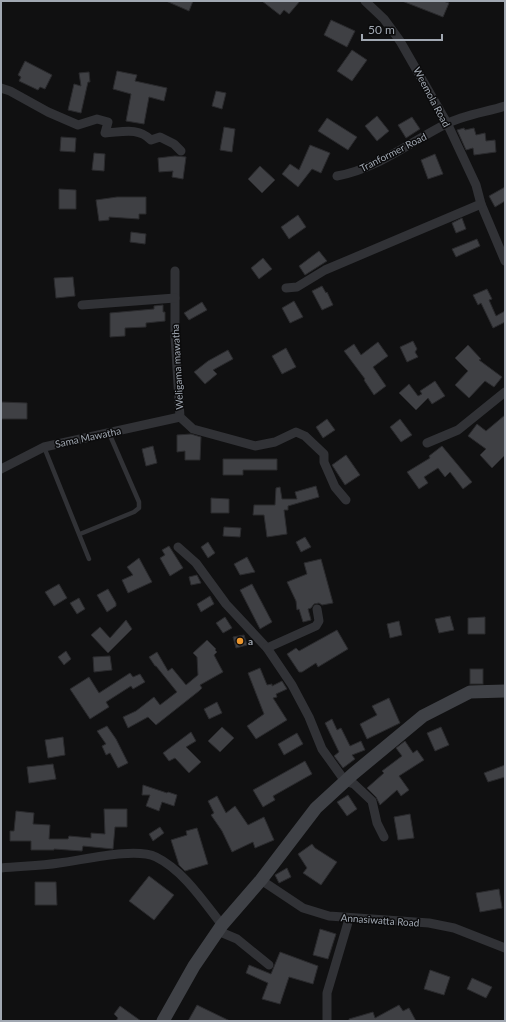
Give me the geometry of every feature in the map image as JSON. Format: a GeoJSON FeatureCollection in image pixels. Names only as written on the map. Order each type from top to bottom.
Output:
{"type":"FeatureCollection","features":[{"type":"Feature","properties":{"kind":"street","name":"Weemola Road"},"geometry":{"type":"LineString","coordinates":[[366,1],[384,19],[400,41],[447,123],[476,185],[481,204],[505,261]]}},
{"type":"Feature","properties":{"kind":"street"},"geometry":{"type":"LineString","coordinates":[[1,88],[10,91],[48,112],[78,125],[97,119],[108,122],[105,133],[125,131],[144,133],[151,140],[160,137],[181,151]]}},
{"type":"Feature","properties":{"kind":"street","name":"Tranformer Road"},"geometry":{"type":"LineString","coordinates":[[337,176],[354,173],[412,144],[447,123],[505,106]]}},
{"type":"Feature","properties":{"kind":"street"},"geometry":{"type":"LineString","coordinates":[[286,288],[296,286],[325,270],[481,204]]}},
{"type":"Feature","properties":{"kind":"street","name":"Weligama mawatha"},"geometry":{"type":"LineString","coordinates":[[175,271],[175,336],[180,417],[193,429],[255,446],[275,442],[296,432],[305,436],[324,454],[324,462],[335,487],[346,500]]}},
{"type":"Feature","properties":{"kind":"street"},"geometry":{"type":"LineString","coordinates":[[82,305],[175,298]]}},
{"type":"Feature","properties":{"kind":"street"},"geometry":{"type":"LineString","coordinates":[[427,443],[458,430],[505,392]]}},
{"type":"Feature","properties":{"kind":"street","name":"Sama Mawatha"},"geometry":{"type":"LineString","coordinates":[[1,469],[44,447],[180,417]]}},
{"type":"Feature","properties":{"kind":"street"},"geometry":{"type":"LineString","coordinates":[[178,546],[196,563],[226,604],[267,648],[292,685],[310,717],[322,749],[345,781],[354,784],[372,801],[376,822],[384,837]]}},
{"type":"Feature","properties":{"kind":"street"},"geometry":{"type":"LineString","coordinates":[[267,648],[316,626],[319,621],[317,609]]}},
{"type":"Feature","properties":{"kind":"street"},"geometry":{"type":"LineString","coordinates":[[163,1021],[194,966],[220,928],[261,880],[316,808],[345,781],[423,716],[470,692],[505,692]]}},
{"type":"Feature","properties":{"kind":"street"},"geometry":{"type":"LineString","coordinates":[[1,868],[140,853],[155,856],[183,878],[220,928],[237,939],[269,965]]}},
{"type":"Feature","properties":{"kind":"street","name":"Annasiwatta Road"},"geometry":{"type":"LineString","coordinates":[[261,880],[303,908],[329,916],[429,923],[448,927],[505,948]]}},
{"type":"Feature","properties":{"kind":"street"},"geometry":{"type":"LineString","coordinates":[[327,1021],[327,993],[349,918]]}},
{"type":"Feature","properties":{"kind":"lane"},"geometry":{"type":"LineString","coordinates":[[80,534],[134,512],[139,508],[138,502],[109,433]]}},
{"type":"Feature","properties":{"kind":"lane"},"geometry":{"type":"LineString","coordinates":[[44,447],[89,559]]}},
{"type":"Feature","properties":{"kind":"building"},"geometry":{"type":"Polygon","coordinates":[[[166,1],[193,1],[189,11],[166,1]]]}},
{"type":"Feature","properties":{"kind":"building"},"geometry":{"type":"Polygon","coordinates":[[[262,1],[300,1],[289,14],[284,10],[280,15],[262,1]]]}},
{"type":"Feature","properties":{"kind":"building"},"geometry":{"type":"Polygon","coordinates":[[[402,1],[443,1],[449,3],[443,17],[402,1]]]}},
{"type":"Feature","properties":{"kind":"building"},"geometry":{"type":"Polygon","coordinates":[[[331,20],[355,31],[347,47],[324,35],[331,20]]]}},
{"type":"Feature","properties":{"kind":"building"},"geometry":{"type":"Polygon","coordinates":[[[352,50],[367,60],[352,81],[337,71],[352,50]]]}},
{"type":"Feature","properties":{"kind":"building"},"geometry":{"type":"Polygon","coordinates":[[[25,61],[52,75],[45,89],[40,87],[38,90],[19,81],[21,77],[18,75],[25,61]]]}},
{"type":"Feature","properties":{"kind":"building"},"geometry":{"type":"Polygon","coordinates":[[[117,71],[137,75],[135,81],[167,88],[164,101],[149,97],[144,124],[126,121],[131,94],[113,89],[117,71]]]}},
{"type":"Feature","properties":{"kind":"building"},"geometry":{"type":"Polygon","coordinates":[[[89,72],[90,82],[88,82],[81,113],[68,110],[74,84],[81,86],[79,73],[89,72]]]}},
{"type":"Feature","properties":{"kind":"building"},"geometry":{"type":"Polygon","coordinates":[[[216,91],[226,93],[222,109],[212,106],[216,91]]]}},
{"type":"Feature","properties":{"kind":"building"},"geometry":{"type":"Polygon","coordinates":[[[377,116],[389,131],[377,141],[365,126],[377,116]]]}},
{"type":"Feature","properties":{"kind":"building"},"geometry":{"type":"Polygon","coordinates":[[[412,117],[420,129],[406,138],[398,125],[412,117]]]}},
{"type":"Feature","properties":{"kind":"building"},"geometry":{"type":"Polygon","coordinates":[[[327,118],[357,137],[348,150],[318,131],[327,118]]]}},
{"type":"Feature","properties":{"kind":"building"},"geometry":{"type":"Polygon","coordinates":[[[224,127],[235,129],[232,152],[220,150],[224,127]]]}},
{"type":"Feature","properties":{"kind":"building"},"geometry":{"type":"Polygon","coordinates":[[[464,128],[465,130],[474,128],[476,135],[485,133],[486,141],[495,140],[496,152],[474,155],[473,148],[466,150],[457,130],[464,128]]]}},
{"type":"Feature","properties":{"kind":"building"},"geometry":{"type":"Polygon","coordinates":[[[61,137],[76,138],[75,152],[60,151],[61,137]]]}},
{"type":"Feature","properties":{"kind":"building"},"geometry":{"type":"Polygon","coordinates":[[[310,145],[330,153],[321,173],[312,169],[298,187],[282,174],[290,164],[299,170],[310,145]]]}},
{"type":"Feature","properties":{"kind":"building"},"geometry":{"type":"Polygon","coordinates":[[[94,153],[105,154],[104,171],[92,170],[94,153]]]}},
{"type":"Feature","properties":{"kind":"building"},"geometry":{"type":"Polygon","coordinates":[[[435,154],[443,174],[428,179],[421,160],[435,154]]]}},
{"type":"Feature","properties":{"kind":"building"},"geometry":{"type":"Polygon","coordinates":[[[175,156],[186,157],[183,179],[172,177],[173,171],[159,172],[158,158],[175,156]]]}},
{"type":"Feature","properties":{"kind":"building"},"geometry":{"type":"Polygon","coordinates":[[[260,166],[275,180],[262,193],[248,179],[260,166]]]}},
{"type":"Feature","properties":{"kind":"building"},"geometry":{"type":"Polygon","coordinates":[[[505,187],[505,201],[495,207],[489,196],[505,187]]]}},
{"type":"Feature","properties":{"kind":"building"},"geometry":{"type":"Polygon","coordinates":[[[59,189],[76,190],[76,209],[59,209],[59,189]]]}},
{"type":"Feature","properties":{"kind":"building"},"geometry":{"type":"Polygon","coordinates":[[[117,197],[146,197],[146,214],[139,214],[139,219],[109,217],[109,220],[99,221],[96,200],[117,197]]]}},
{"type":"Feature","properties":{"kind":"building"},"geometry":{"type":"Polygon","coordinates":[[[298,215],[306,227],[289,239],[281,227],[298,215]]]}},
{"type":"Feature","properties":{"kind":"building"},"geometry":{"type":"Polygon","coordinates":[[[462,218],[466,229],[456,233],[452,223],[462,218]]]}},
{"type":"Feature","properties":{"kind":"building"},"geometry":{"type":"Polygon","coordinates":[[[131,232],[146,234],[145,244],[130,242],[131,232]]]}},
{"type":"Feature","properties":{"kind":"building"},"geometry":{"type":"Polygon","coordinates":[[[477,239],[480,246],[456,257],[452,249],[477,239]]]}},
{"type":"Feature","properties":{"kind":"building"},"geometry":{"type":"Polygon","coordinates":[[[319,251],[327,261],[305,275],[299,266],[319,251]]]}},
{"type":"Feature","properties":{"kind":"building"},"geometry":{"type":"Polygon","coordinates":[[[263,258],[272,269],[259,279],[251,268],[263,258]]]}},
{"type":"Feature","properties":{"kind":"building"},"geometry":{"type":"Polygon","coordinates":[[[73,277],[75,296],[56,298],[54,278],[73,277]]]}},
{"type":"Feature","properties":{"kind":"building"},"geometry":{"type":"Polygon","coordinates":[[[322,286],[326,293],[327,292],[333,305],[322,310],[312,291],[322,286]]]}},
{"type":"Feature","properties":{"kind":"building"},"geometry":{"type":"Polygon","coordinates":[[[487,289],[492,299],[489,300],[496,316],[505,311],[505,322],[493,328],[481,303],[478,305],[473,295],[487,289]]]}},
{"type":"Feature","properties":{"kind":"building"},"geometry":{"type":"Polygon","coordinates":[[[294,301],[303,317],[290,323],[282,308],[294,301]]]}},
{"type":"Feature","properties":{"kind":"building"},"geometry":{"type":"Polygon","coordinates":[[[202,302],[207,310],[189,320],[184,313],[202,302]]]}},
{"type":"Feature","properties":{"kind":"building"},"geometry":{"type":"Polygon","coordinates":[[[163,305],[165,321],[146,323],[146,327],[125,328],[125,336],[110,337],[110,313],[154,309],[154,306],[163,305]]]}},
{"type":"Feature","properties":{"kind":"building"},"geometry":{"type":"Polygon","coordinates":[[[413,341],[417,349],[415,352],[418,357],[407,362],[400,347],[413,341]]]}},
{"type":"Feature","properties":{"kind":"building"},"geometry":{"type":"Polygon","coordinates":[[[378,342],[388,356],[373,367],[386,386],[374,395],[364,380],[365,379],[344,351],[354,344],[361,355],[378,342]]]}},
{"type":"Feature","properties":{"kind":"building"},"geometry":{"type":"Polygon","coordinates":[[[468,345],[481,359],[479,360],[502,377],[494,387],[485,381],[469,398],[455,385],[468,371],[455,358],[468,345]]]}},
{"type":"Feature","properties":{"kind":"building"},"geometry":{"type":"Polygon","coordinates":[[[286,348],[296,367],[282,374],[272,356],[286,348]]]}},
{"type":"Feature","properties":{"kind":"building"},"geometry":{"type":"Polygon","coordinates":[[[228,350],[233,359],[213,370],[217,374],[205,384],[194,372],[208,361],[228,350]]]}},
{"type":"Feature","properties":{"kind":"building"},"geometry":{"type":"Polygon","coordinates":[[[435,381],[445,396],[432,404],[428,398],[416,410],[399,393],[409,384],[418,396],[422,394],[420,391],[435,381]]]}},
{"type":"Feature","properties":{"kind":"building"},"geometry":{"type":"Polygon","coordinates":[[[1,402],[27,403],[27,419],[1,419],[1,402]]]}},
{"type":"Feature","properties":{"kind":"building"},"geometry":{"type":"Polygon","coordinates":[[[505,415],[505,455],[492,468],[480,455],[486,449],[468,436],[477,424],[486,431],[505,415]]]}},
{"type":"Feature","properties":{"kind":"building"},"geometry":{"type":"Polygon","coordinates":[[[327,419],[335,430],[323,438],[316,427],[327,419]]]}},
{"type":"Feature","properties":{"kind":"building"},"geometry":{"type":"Polygon","coordinates":[[[400,419],[412,435],[401,442],[390,427],[400,419]]]}},
{"type":"Feature","properties":{"kind":"building"},"geometry":{"type":"Polygon","coordinates":[[[191,434],[201,437],[200,460],[185,460],[185,451],[177,452],[177,435],[191,434]]]}},
{"type":"Feature","properties":{"kind":"building"},"geometry":{"type":"Polygon","coordinates":[[[153,446],[157,463],[146,466],[142,449],[153,446]]]}},
{"type":"Feature","properties":{"kind":"building"},"geometry":{"type":"Polygon","coordinates":[[[442,446],[472,482],[463,489],[450,472],[445,477],[438,468],[424,477],[428,483],[419,489],[407,472],[430,458],[429,456],[442,446]]]}},
{"type":"Feature","properties":{"kind":"building"},"geometry":{"type":"Polygon","coordinates":[[[346,455],[360,475],[345,485],[332,465],[346,455]]]}},
{"type":"Feature","properties":{"kind":"building"},"geometry":{"type":"Polygon","coordinates":[[[223,459],[277,459],[277,470],[243,470],[243,475],[223,475],[223,459]]]}},
{"type":"Feature","properties":{"kind":"building"},"geometry":{"type":"Polygon","coordinates":[[[316,486],[319,497],[288,506],[288,510],[284,510],[287,534],[267,537],[264,515],[253,515],[254,505],[275,505],[276,488],[280,487],[282,499],[297,499],[295,492],[316,486]]]}},
{"type":"Feature","properties":{"kind":"building"},"geometry":{"type":"Polygon","coordinates":[[[211,498],[229,499],[229,513],[211,513],[211,498]]]}},
{"type":"Feature","properties":{"kind":"building"},"geometry":{"type":"Polygon","coordinates":[[[224,527],[241,528],[240,537],[223,536],[224,527]]]}},
{"type":"Feature","properties":{"kind":"building"},"geometry":{"type":"Polygon","coordinates":[[[305,537],[311,547],[301,552],[296,542],[305,537]]]}},
{"type":"Feature","properties":{"kind":"building"},"geometry":{"type":"Polygon","coordinates":[[[208,542],[215,553],[208,558],[201,547],[208,542]]]}},
{"type":"Feature","properties":{"kind":"building"},"geometry":{"type":"Polygon","coordinates":[[[169,546],[183,568],[170,576],[160,558],[165,555],[162,550],[169,546]]]}},
{"type":"Feature","properties":{"kind":"building"},"geometry":{"type":"Polygon","coordinates":[[[247,557],[255,572],[240,575],[234,564],[247,557]]]}},
{"type":"Feature","properties":{"kind":"building"},"geometry":{"type":"Polygon","coordinates":[[[139,558],[152,582],[128,593],[122,580],[133,575],[127,567],[139,558]]]}},
{"type":"Feature","properties":{"kind":"building"},"geometry":{"type":"Polygon","coordinates":[[[321,559],[333,603],[322,605],[319,603],[314,604],[308,609],[311,620],[303,622],[299,609],[297,610],[296,601],[287,582],[307,574],[304,563],[321,559]]]}},
{"type":"Feature","properties":{"kind":"building"},"geometry":{"type":"Polygon","coordinates":[[[197,575],[201,583],[191,585],[189,577],[197,575]]]}},
{"type":"Feature","properties":{"kind":"building"},"geometry":{"type":"Polygon","coordinates":[[[59,584],[67,598],[54,606],[45,592],[59,584]]]}},
{"type":"Feature","properties":{"kind":"building"},"geometry":{"type":"Polygon","coordinates":[[[252,584],[272,622],[260,629],[240,590],[252,584]]]}},
{"type":"Feature","properties":{"kind":"building"},"geometry":{"type":"Polygon","coordinates":[[[108,589],[116,603],[116,606],[107,612],[97,595],[108,589]]]}},
{"type":"Feature","properties":{"kind":"building"},"geometry":{"type":"Polygon","coordinates":[[[210,596],[214,604],[201,612],[197,604],[210,596]]]}},
{"type":"Feature","properties":{"kind":"building"},"geometry":{"type":"Polygon","coordinates":[[[79,598],[85,609],[77,614],[70,603],[79,598]]]}},
{"type":"Feature","properties":{"kind":"building"},"geometry":{"type":"Polygon","coordinates":[[[450,616],[454,630],[439,633],[435,619],[450,616]]]}},
{"type":"Feature","properties":{"kind":"building"},"geometry":{"type":"Polygon","coordinates":[[[225,617],[232,628],[223,633],[216,623],[225,617]]]}},
{"type":"Feature","properties":{"kind":"building"},"geometry":{"type":"Polygon","coordinates":[[[485,617],[485,634],[468,634],[468,618],[485,617]]]}},
{"type":"Feature","properties":{"kind":"building"},"geometry":{"type":"Polygon","coordinates":[[[126,620],[132,629],[108,653],[91,635],[100,627],[110,638],[126,620]]]}},
{"type":"Feature","properties":{"kind":"building"},"geometry":{"type":"Polygon","coordinates":[[[399,621],[402,635],[390,638],[387,624],[399,621]]]}},
{"type":"Feature","properties":{"kind":"building"},"geometry":{"type":"Polygon","coordinates":[[[337,630],[348,649],[318,667],[316,663],[302,672],[299,672],[287,654],[296,648],[299,651],[337,630]]]}},
{"type":"Feature","properties":{"kind":"building","name":"a"},"geometry":{"type":"Polygon","coordinates":[[[244,635],[247,645],[236,648],[233,637],[244,635]]]}},
{"type":"Feature","properties":{"kind":"building"},"geometry":{"type":"Polygon","coordinates":[[[207,640],[216,649],[215,650],[217,652],[214,655],[223,672],[200,685],[202,688],[199,691],[156,725],[148,717],[128,728],[123,717],[136,711],[154,697],[160,705],[177,692],[149,657],[157,652],[168,671],[172,668],[186,685],[198,675],[197,657],[193,653],[207,640]]]}},
{"type":"Feature","properties":{"kind":"building"},"geometry":{"type":"Polygon","coordinates":[[[66,651],[71,659],[64,665],[58,657],[66,651]]]}},
{"type":"Feature","properties":{"kind":"building"},"geometry":{"type":"Polygon","coordinates":[[[110,656],[112,670],[94,672],[93,657],[110,656]]]}},
{"type":"Feature","properties":{"kind":"building"},"geometry":{"type":"Polygon","coordinates":[[[260,668],[267,685],[272,684],[272,686],[282,681],[287,689],[276,694],[277,697],[273,698],[287,720],[256,739],[247,726],[264,714],[248,673],[260,668]]]}},
{"type":"Feature","properties":{"kind":"building"},"geometry":{"type":"Polygon","coordinates":[[[470,669],[483,669],[483,684],[470,684],[470,669]]]}},
{"type":"Feature","properties":{"kind":"building"},"geometry":{"type":"Polygon","coordinates":[[[130,673],[133,677],[140,674],[145,682],[133,689],[131,686],[106,702],[109,707],[90,719],[70,689],[89,677],[99,693],[130,673]]]}},
{"type":"Feature","properties":{"kind":"building"},"geometry":{"type":"Polygon","coordinates":[[[389,698],[400,723],[367,739],[360,724],[377,715],[372,706],[389,698]]]}},
{"type":"Feature","properties":{"kind":"building"},"geometry":{"type":"Polygon","coordinates":[[[217,702],[222,713],[209,719],[204,709],[217,702]]]}},
{"type":"Feature","properties":{"kind":"building"},"geometry":{"type":"Polygon","coordinates":[[[332,719],[337,730],[341,728],[350,746],[361,741],[365,750],[352,755],[355,759],[343,768],[334,756],[339,752],[325,723],[332,719]]]}},
{"type":"Feature","properties":{"kind":"building"},"geometry":{"type":"Polygon","coordinates":[[[107,726],[116,739],[128,763],[118,768],[110,753],[106,755],[102,746],[106,744],[97,731],[107,726]]]}},
{"type":"Feature","properties":{"kind":"building"},"geometry":{"type":"Polygon","coordinates":[[[222,727],[234,738],[220,752],[208,741],[222,727]]]}},
{"type":"Feature","properties":{"kind":"building"},"geometry":{"type":"Polygon","coordinates":[[[441,727],[449,745],[435,751],[427,733],[441,727]]]}},
{"type":"Feature","properties":{"kind":"building"},"geometry":{"type":"Polygon","coordinates":[[[191,732],[196,741],[186,747],[201,762],[189,773],[175,758],[169,761],[163,753],[191,732]]]}},
{"type":"Feature","properties":{"kind":"building"},"geometry":{"type":"Polygon","coordinates":[[[297,733],[303,744],[284,755],[278,744],[297,733]]]}},
{"type":"Feature","properties":{"kind":"building"},"geometry":{"type":"Polygon","coordinates":[[[63,737],[65,755],[48,758],[45,740],[63,737]]]}},
{"type":"Feature","properties":{"kind":"building"},"geometry":{"type":"Polygon","coordinates":[[[405,741],[413,753],[417,750],[424,760],[399,776],[409,790],[401,796],[397,790],[380,805],[376,797],[367,788],[384,773],[382,771],[402,756],[396,748],[405,741]]]}},
{"type":"Feature","properties":{"kind":"building"},"geometry":{"type":"Polygon","coordinates":[[[305,761],[312,774],[273,796],[275,800],[263,807],[253,790],[305,761]]]}},
{"type":"Feature","properties":{"kind":"building"},"geometry":{"type":"Polygon","coordinates":[[[53,764],[56,779],[29,783],[27,767],[53,764]]]}},
{"type":"Feature","properties":{"kind":"building"},"geometry":{"type":"Polygon","coordinates":[[[505,765],[505,777],[488,782],[484,773],[505,765]]]}},
{"type":"Feature","properties":{"kind":"building"},"geometry":{"type":"Polygon","coordinates":[[[143,785],[177,795],[174,806],[162,802],[159,811],[146,806],[150,795],[142,795],[143,785]]]}},
{"type":"Feature","properties":{"kind":"building"},"geometry":{"type":"Polygon","coordinates":[[[348,795],[357,809],[347,816],[337,802],[348,795]]]}},
{"type":"Feature","properties":{"kind":"building"},"geometry":{"type":"Polygon","coordinates":[[[217,796],[226,813],[235,806],[248,825],[264,817],[274,840],[255,848],[253,842],[232,852],[222,831],[211,815],[214,813],[208,801],[217,796]]]}},
{"type":"Feature","properties":{"kind":"building"},"geometry":{"type":"Polygon","coordinates":[[[104,809],[127,809],[127,827],[115,827],[113,849],[83,846],[82,851],[54,849],[31,850],[31,841],[10,841],[10,831],[14,831],[16,811],[34,813],[33,824],[50,825],[49,839],[68,839],[69,836],[91,838],[91,833],[105,834],[104,809]]]}},
{"type":"Feature","properties":{"kind":"building"},"geometry":{"type":"Polygon","coordinates":[[[410,814],[414,838],[398,840],[394,817],[410,814]]]}},
{"type":"Feature","properties":{"kind":"building"},"geometry":{"type":"Polygon","coordinates":[[[160,827],[164,833],[153,841],[149,834],[160,827]]]}},
{"type":"Feature","properties":{"kind":"building"},"geometry":{"type":"Polygon","coordinates":[[[197,828],[208,864],[185,871],[179,865],[171,840],[187,835],[186,831],[197,828]]]}},
{"type":"Feature","properties":{"kind":"building"},"geometry":{"type":"Polygon","coordinates":[[[312,844],[315,848],[337,862],[321,885],[303,873],[307,868],[298,854],[312,844]]]}},
{"type":"Feature","properties":{"kind":"building"},"geometry":{"type":"Polygon","coordinates":[[[287,868],[291,877],[279,883],[275,875],[287,868]]]}},
{"type":"Feature","properties":{"kind":"building"},"geometry":{"type":"Polygon","coordinates":[[[149,876],[174,895],[154,920],[129,901],[149,876]]]}},
{"type":"Feature","properties":{"kind":"building"},"geometry":{"type":"Polygon","coordinates":[[[35,882],[56,882],[57,905],[35,905],[35,882]]]}},
{"type":"Feature","properties":{"kind":"building"},"geometry":{"type":"Polygon","coordinates":[[[499,889],[502,908],[480,912],[476,893],[499,889]]]}},
{"type":"Feature","properties":{"kind":"building"},"geometry":{"type":"Polygon","coordinates":[[[320,929],[336,934],[328,959],[313,955],[320,929]]]}},
{"type":"Feature","properties":{"kind":"building"},"geometry":{"type":"Polygon","coordinates":[[[280,952],[318,966],[313,984],[289,977],[280,1004],[262,999],[268,983],[246,973],[249,965],[271,974],[280,952]]]}},
{"type":"Feature","properties":{"kind":"building"},"geometry":{"type":"Polygon","coordinates":[[[430,970],[450,977],[444,995],[424,989],[430,970]]]}},
{"type":"Feature","properties":{"kind":"building"},"geometry":{"type":"Polygon","coordinates":[[[472,978],[492,987],[486,998],[467,989],[472,978]]]}},
{"type":"Feature","properties":{"kind":"building"},"geometry":{"type":"Polygon","coordinates":[[[197,1005],[230,1021],[188,1021],[197,1005]]]}},
{"type":"Feature","properties":{"kind":"building"},"geometry":{"type":"Polygon","coordinates":[[[399,1005],[403,1011],[409,1008],[416,1021],[349,1021],[349,1019],[373,1012],[375,1018],[399,1005]]]}},
{"type":"Feature","properties":{"kind":"building"},"geometry":{"type":"Polygon","coordinates":[[[120,1006],[141,1021],[116,1021],[118,1018],[114,1014],[120,1006]]]}},
{"type":"Feature","properties":{"kind":"place","name":"a"},"geometry":{"type":"Point","coordinates":[240,641]}}]}
